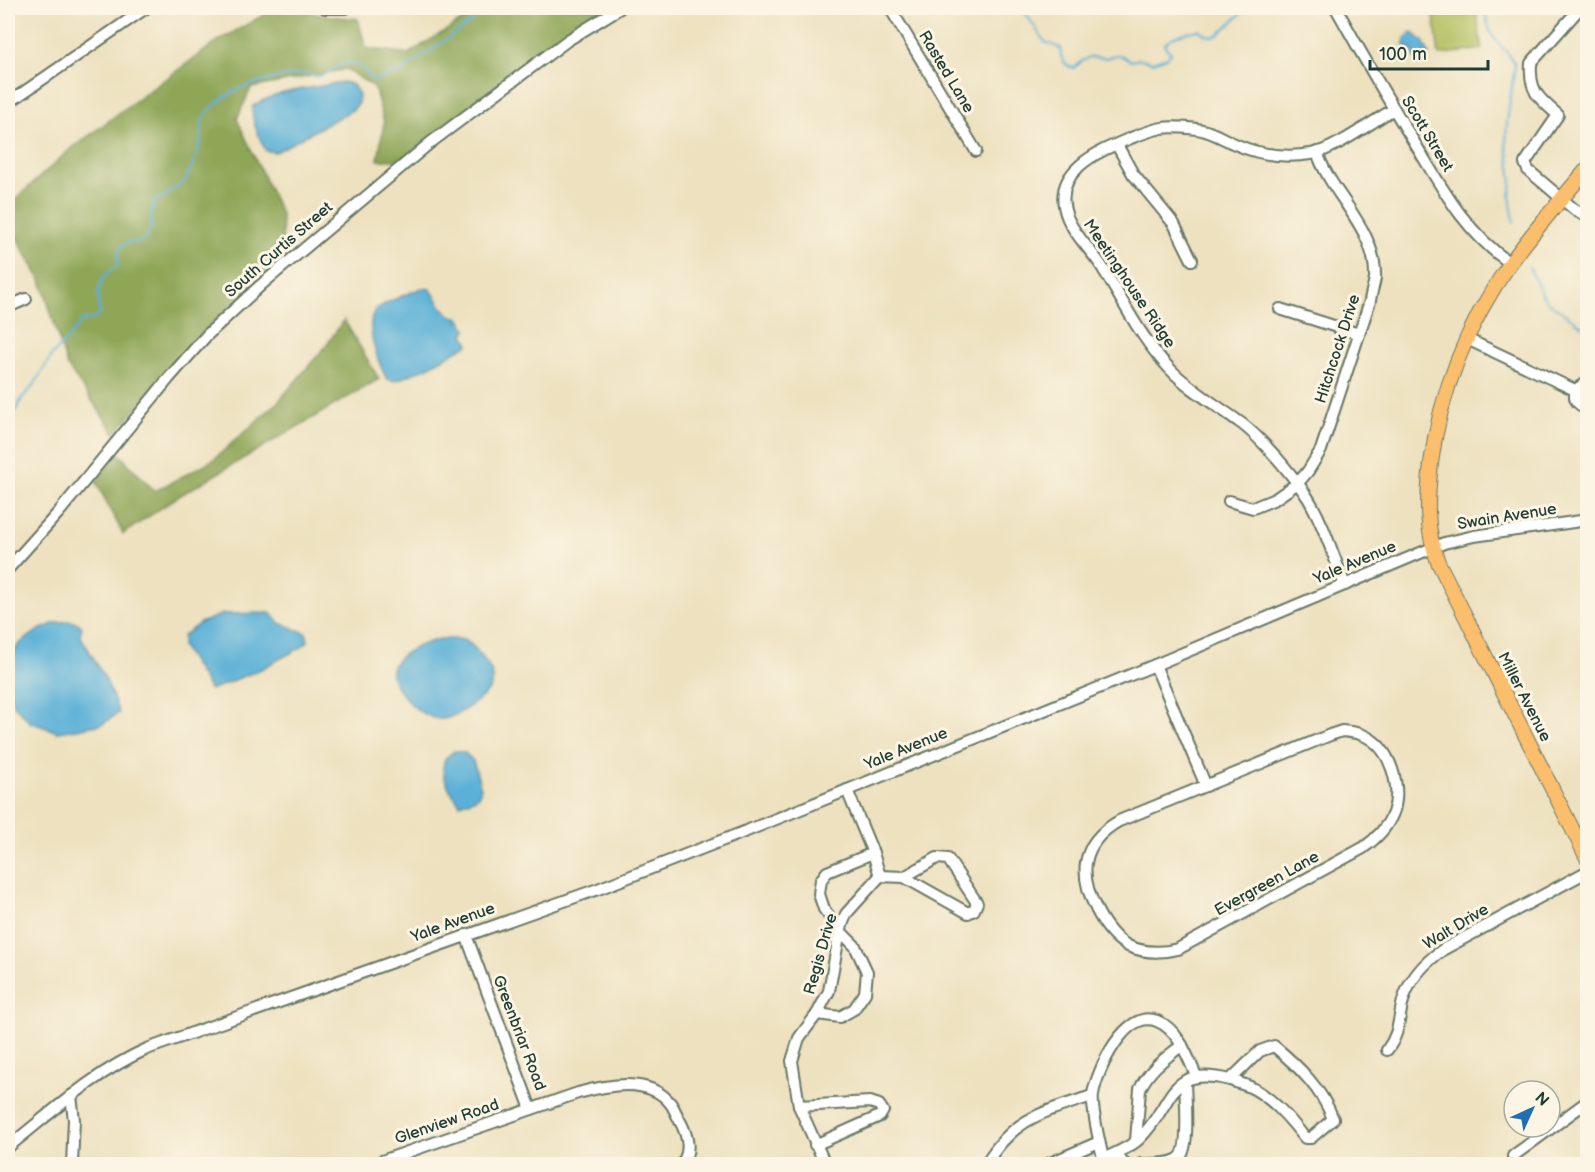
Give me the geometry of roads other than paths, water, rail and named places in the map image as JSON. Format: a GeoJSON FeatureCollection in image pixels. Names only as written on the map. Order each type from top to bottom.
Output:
{"type":"FeatureCollection","features":[{"type":"Feature","properties":{"kind":"main road"},"geometry":{"type":"LineString","coordinates":[[1433,547],[1428,517],[1432,456],[1442,406],[1457,362],[1486,301],[1510,263],[1587,168]]}},
{"type":"Feature","properties":{"kind":"main road","name":"Miller Avenue"},"geometry":{"type":"LineString","coordinates":[[1433,547],[1451,590],[1587,860]]}},
{"type":"Feature","properties":{"kind":"street"},"geometry":{"type":"LineString","coordinates":[[8,103],[129,12],[146,8]]}},
{"type":"Feature","properties":{"kind":"street"},"geometry":{"type":"LineString","coordinates":[[325,8],[346,8]]}},
{"type":"Feature","properties":{"kind":"street","name":"South Curtis Street"},"geometry":{"type":"LineString","coordinates":[[8,569],[59,512],[207,335],[261,285],[430,143],[568,40],[620,8]]}},
{"type":"Feature","properties":{"kind":"street","name":"Rasted Lane"},"geometry":{"type":"LineString","coordinates":[[890,8],[976,151]]}},
{"type":"Feature","properties":{"kind":"street","name":"Scott Street"},"geometry":{"type":"LineString","coordinates":[[1336,8],[1455,210],[1472,229],[1510,263]]}},
{"type":"Feature","properties":{"kind":"street"},"geometry":{"type":"LineString","coordinates":[[1580,8],[1531,63],[1533,90],[1558,115],[1525,163],[1528,170],[1575,210],[1587,217]]}},
{"type":"Feature","properties":{"kind":"street","name":"Meetinghouse Ridge"},"geometry":{"type":"LineString","coordinates":[[1345,585],[1324,531],[1309,499],[1298,483],[1258,437],[1170,369],[1142,333],[1100,265],[1069,221],[1064,197],[1070,178],[1085,160],[1131,138],[1163,128],[1203,130],[1266,154],[1289,156],[1317,152],[1341,141],[1394,109]]}},
{"type":"Feature","properties":{"kind":"street"},"geometry":{"type":"LineString","coordinates":[[1117,145],[1133,174],[1174,224],[1192,260]]}},
{"type":"Feature","properties":{"kind":"street","name":"Hitchcock Drive"},"geometry":{"type":"LineString","coordinates":[[1229,501],[1253,508],[1275,499],[1298,483],[1308,471],[1321,450],[1370,301],[1375,278],[1371,251],[1359,225],[1322,166],[1317,152]]}},
{"type":"Feature","properties":{"kind":"street"},"geometry":{"type":"LineString","coordinates":[[8,306],[26,299]]}},
{"type":"Feature","properties":{"kind":"street"},"geometry":{"type":"LineString","coordinates":[[1280,309],[1359,333]]}},
{"type":"Feature","properties":{"kind":"street"},"geometry":{"type":"LineString","coordinates":[[1467,339],[1575,390]]}},
{"type":"Feature","properties":{"kind":"street"},"geometry":{"type":"LineString","coordinates":[[1587,383],[1575,390],[1576,402],[1587,408]]}},
{"type":"Feature","properties":{"kind":"street","name":"Swain Avenue"},"geometry":{"type":"LineString","coordinates":[[1433,547],[1474,536],[1587,520]]}},
{"type":"Feature","properties":{"kind":"street","name":"Yale Avenue"},"geometry":{"type":"LineString","coordinates":[[8,1147],[71,1096],[116,1064],[147,1048],[598,889],[1155,665],[1433,547]]}},
{"type":"Feature","properties":{"kind":"street"},"geometry":{"type":"LineString","coordinates":[[1155,665],[1206,786]]}},
{"type":"Feature","properties":{"kind":"street","name":"Evergreen Lane"},"geometry":{"type":"LineString","coordinates":[[1342,731],[1353,732],[1375,742],[1390,764],[1397,790],[1393,814],[1388,824],[1381,834],[1363,848],[1178,949],[1153,952],[1128,946],[1116,938],[1099,914],[1086,875],[1089,853],[1094,843],[1110,826],[1206,786],[1342,731]]}},
{"type":"Feature","properties":{"kind":"street"},"geometry":{"type":"LineString","coordinates":[[847,790],[880,876],[904,877],[968,913],[974,910],[977,903],[948,859],[937,858],[904,877]]}},
{"type":"Feature","properties":{"kind":"street"},"geometry":{"type":"LineString","coordinates":[[817,1014],[840,1017],[854,1009],[865,993],[867,972],[855,946],[840,931],[824,909],[819,894],[821,880],[827,872],[873,854]]}},
{"type":"Feature","properties":{"kind":"street","name":"Walt Drive"},"geometry":{"type":"LineString","coordinates":[[1387,1050],[1397,1034],[1403,1001],[1408,989],[1415,976],[1432,957],[1587,871]]}},
{"type":"Feature","properties":{"kind":"street","name":"Regis Drive"},"geometry":{"type":"LineString","coordinates":[[825,1164],[799,1106],[792,1061],[800,1038],[817,1014],[829,991],[840,931],[846,914],[880,876]]}},
{"type":"Feature","properties":{"kind":"street","name":"Greenbriar Road"},"geometry":{"type":"LineString","coordinates":[[466,935],[531,1109],[602,1087],[628,1085],[654,1090],[672,1105],[684,1130],[688,1150],[682,1164]]}},
{"type":"Feature","properties":{"kind":"street"},"geometry":{"type":"LineString","coordinates":[[1196,1076],[1182,1045],[1167,1027],[1155,1020],[1146,1020],[1136,1023],[1125,1031],[1104,1061],[1092,1096],[1100,1142],[1099,1161],[1136,1142],[1150,1128],[1173,1091],[1185,1081],[1196,1076],[1215,1076],[1250,1087],[1268,1099],[1290,1119],[1305,1138],[1311,1138],[1333,1119],[1329,1107],[1306,1075],[1274,1046],[1260,1051],[1230,1080]]}},
{"type":"Feature","properties":{"kind":"street"},"geometry":{"type":"LineString","coordinates":[[1136,1142],[1140,1089],[1150,1071],[1182,1045]]}},
{"type":"Feature","properties":{"kind":"street"},"geometry":{"type":"LineString","coordinates":[[1141,1164],[1167,1163],[1180,1159],[1184,1152],[1186,1138],[1185,1081]]}},
{"type":"Feature","properties":{"kind":"street"},"geometry":{"type":"LineString","coordinates":[[71,1096],[74,1120],[72,1164]]}},
{"type":"Feature","properties":{"kind":"street"},"geometry":{"type":"LineString","coordinates":[[986,1164],[1005,1138],[1034,1116],[1092,1096]]}},
{"type":"Feature","properties":{"kind":"street"},"geometry":{"type":"LineString","coordinates":[[1513,1156],[1587,1101]]}},
{"type":"Feature","properties":{"kind":"street"},"geometry":{"type":"LineString","coordinates":[[799,1106],[870,1102],[879,1105],[883,1111],[880,1116],[815,1145]]}},
{"type":"Feature","properties":{"kind":"street","name":"Glenview Road"},"geometry":{"type":"LineString","coordinates":[[373,1164],[531,1109]]}},
{"type":"Feature","properties":{"kind":"street"},"geometry":{"type":"LineString","coordinates":[[1048,1164],[1100,1142]]}},
{"type":"Feature","properties":{"kind":"street"},"geometry":{"type":"LineString","coordinates":[[1118,1153],[1125,1164]]}},
{"type":"Feature","properties":{"kind":"water"},"geometry":{"type":"Polygon","coordinates":[[[1412,32],[1423,41],[1429,54],[1424,59],[1415,58],[1412,50],[1405,46],[1405,38],[1412,32]]]}},
{"type":"Feature","properties":{"kind":"water"},"geometry":{"type":"Polygon","coordinates":[[[344,82],[353,85],[359,95],[354,109],[276,152],[266,151],[254,122],[253,106],[285,93],[344,82]]]}},
{"type":"Feature","properties":{"kind":"water"},"geometry":{"type":"Polygon","coordinates":[[[422,288],[430,289],[449,314],[458,317],[467,329],[464,334],[469,344],[428,367],[395,381],[387,379],[374,345],[372,318],[375,311],[383,305],[422,288]]]}},
{"type":"Feature","properties":{"kind":"water"},"geometry":{"type":"Polygon","coordinates":[[[270,613],[280,623],[306,633],[308,641],[302,647],[259,670],[210,690],[182,646],[183,636],[200,623],[223,614],[270,613]]]}},
{"type":"Feature","properties":{"kind":"water"},"geometry":{"type":"Polygon","coordinates":[[[69,621],[78,623],[82,627],[80,635],[106,680],[119,713],[102,724],[58,732],[30,722],[14,705],[8,693],[8,660],[19,644],[39,630],[55,623],[69,621]]]}},
{"type":"Feature","properties":{"kind":"water"},"geometry":{"type":"Polygon","coordinates":[[[440,639],[457,639],[467,642],[486,663],[493,679],[489,689],[478,701],[445,719],[424,714],[409,702],[396,686],[392,672],[394,664],[407,652],[440,639]]]}},
{"type":"Feature","properties":{"kind":"water"},"geometry":{"type":"Polygon","coordinates":[[[454,751],[465,753],[473,761],[481,788],[478,797],[460,804],[450,790],[443,767],[447,757],[454,751]]]}},
{"type":"Feature","properties":{"kind":"waterway"},"geometry":{"type":"LineString","coordinates":[[8,446],[14,414],[22,398],[34,385],[52,355],[80,323],[84,320],[92,320],[100,314],[98,297],[100,286],[105,276],[118,266],[121,246],[140,242],[146,237],[151,228],[151,213],[155,202],[186,179],[201,140],[202,121],[213,107],[229,94],[245,87],[291,75],[320,76],[350,62],[359,64],[375,81],[403,70],[491,8]]}},
{"type":"Feature","properties":{"kind":"waterway"},"geometry":{"type":"LineString","coordinates":[[1022,8],[1045,42],[1060,48],[1063,61],[1074,68],[1089,57],[1107,58],[1120,55],[1131,61],[1140,59],[1153,62],[1171,53],[1164,45],[1171,38],[1199,30],[1208,36],[1218,35],[1247,8]]}},
{"type":"Feature","properties":{"kind":"waterway"},"geometry":{"type":"LineString","coordinates":[[1483,8],[1492,35],[1515,65],[1506,144],[1512,182],[1510,197],[1514,222]]}},
{"type":"Feature","properties":{"kind":"waterway"},"geometry":{"type":"LineString","coordinates":[[1529,267],[1545,300],[1582,326],[1588,327]]}}]}
